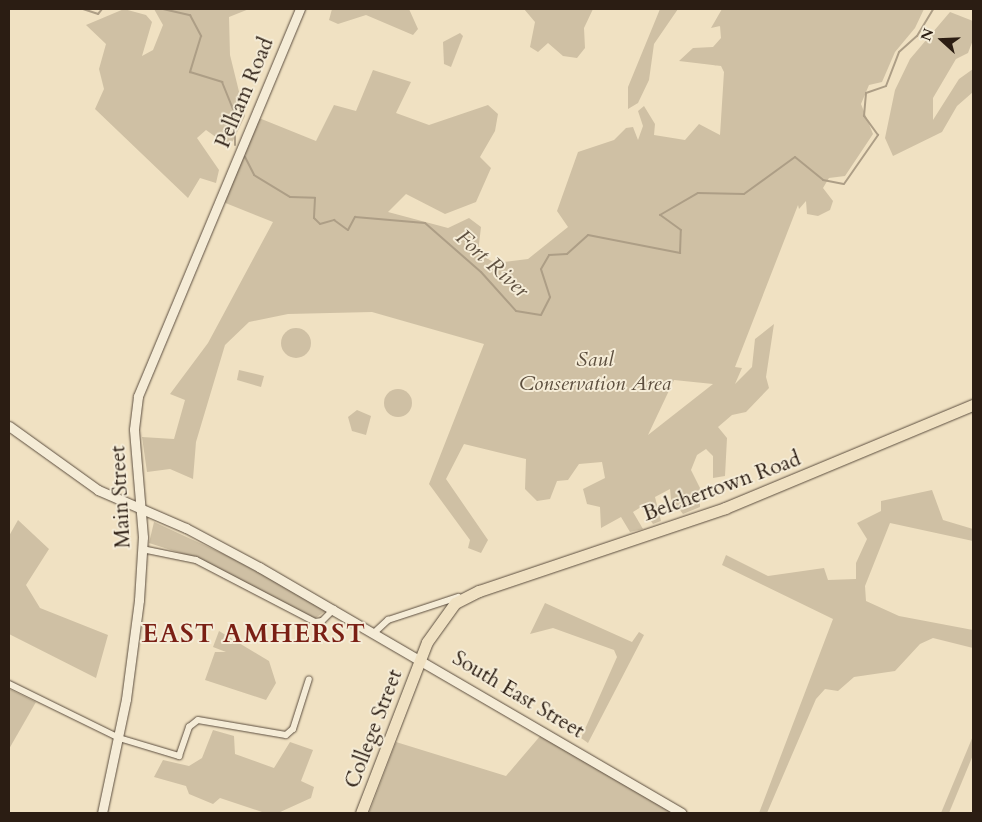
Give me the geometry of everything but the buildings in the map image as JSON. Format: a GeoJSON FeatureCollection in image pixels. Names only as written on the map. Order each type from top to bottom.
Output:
{"type":"FeatureCollection","features":[{"type":"Feature","properties":{"kind":"highway","name":"Belchertown Road"},"geometry":{"type":"LineString","coordinates":[[421,658],[442,616],[479,591],[725,508],[973,405]]}},
{"type":"Feature","properties":{"kind":"highway","name":"College Street"},"geometry":{"type":"LineString","coordinates":[[361,813],[421,658]]}},
{"type":"Feature","properties":{"kind":"main road","name":"Pelham Road"},"geometry":{"type":"LineString","coordinates":[[221,191],[300,9]]}},
{"type":"Feature","properties":{"kind":"main road","name":"Main Street"},"geometry":{"type":"LineString","coordinates":[[103,813],[118,738],[142,549],[141,510],[134,429],[138,396],[221,191]]}},
{"type":"Feature","properties":{"kind":"main road","name":"South East Street"},"geometry":{"type":"LineString","coordinates":[[9,426],[98,490],[186,528],[334,609],[421,658],[682,813]]}},
{"type":"Feature","properties":{"kind":"street"},"geometry":{"type":"LineString","coordinates":[[142,549],[196,560],[314,622],[322,621],[334,609]]}},
{"type":"Feature","properties":{"kind":"street","name":"Belchertown Road"},"geometry":{"type":"LineString","coordinates":[[375,632],[399,616],[479,591]]}},
{"type":"Feature","properties":{"kind":"street"},"geometry":{"type":"LineString","coordinates":[[9,684],[118,738],[179,756],[189,727],[198,720],[286,735],[293,729],[309,679]]}},
{"type":"Feature","properties":{"kind":"green space"},"geometry":{"type":"Polygon","coordinates":[[[124,9],[146,15],[152,22],[142,56],[153,50],[163,25],[154,9],[249,9],[229,17],[230,55],[245,116],[230,147],[206,130],[197,138],[219,170],[216,183],[200,178],[188,198],[95,109],[104,89],[99,69],[106,44],[86,25],[124,9]]]}},
{"type":"Feature","properties":{"kind":"green space"},"geometry":{"type":"Polygon","coordinates":[[[332,9],[409,9],[418,29],[413,35],[366,15],[338,24],[329,20],[332,9]]]}},
{"type":"Feature","properties":{"kind":"green space"},"geometry":{"type":"Polygon","coordinates":[[[524,9],[593,9],[584,28],[585,48],[577,58],[563,56],[548,43],[538,52],[530,47],[535,22],[524,9]]]}},
{"type":"Feature","properties":{"kind":"green space"},"geometry":{"type":"Polygon","coordinates":[[[660,9],[678,9],[654,44],[649,80],[638,103],[628,109],[628,87],[660,9]]]}},
{"type":"Feature","properties":{"kind":"green space","name":"Saul Conservation Area"},"geometry":{"type":"Polygon","coordinates":[[[722,9],[924,9],[915,28],[895,52],[882,82],[869,85],[861,104],[873,134],[845,176],[829,178],[823,188],[833,201],[830,210],[818,216],[807,214],[806,201],[799,209],[798,205],[735,367],[742,368],[735,384],[752,367],[755,339],[774,324],[766,377],[769,388],[746,412],[732,415],[718,427],[727,438],[725,476],[713,478],[713,456],[706,449],[697,455],[691,470],[700,488],[700,507],[683,514],[671,499],[670,489],[655,497],[661,521],[653,524],[641,507],[633,512],[643,529],[630,532],[621,517],[601,528],[600,507],[587,504],[583,489],[605,478],[602,462],[579,464],[568,480],[557,481],[550,499],[537,501],[525,489],[526,459],[464,444],[446,479],[488,540],[481,553],[468,548],[470,540],[429,484],[484,344],[372,312],[288,314],[249,322],[225,345],[196,442],[193,479],[170,469],[147,472],[142,437],[174,439],[185,400],[170,394],[208,343],[273,222],[223,202],[259,118],[316,141],[334,105],[356,111],[373,70],[411,82],[396,113],[429,125],[488,105],[498,114],[495,131],[480,157],[491,168],[476,202],[445,214],[406,194],[388,212],[448,228],[469,218],[481,227],[478,253],[495,263],[528,259],[568,227],[557,211],[578,152],[614,140],[626,128],[633,127],[638,140],[643,126],[638,111],[644,106],[655,124],[654,135],[685,140],[699,124],[720,135],[724,72],[721,66],[679,61],[693,48],[713,47],[721,38],[720,26],[711,28],[722,9]],[[674,380],[648,435],[713,384],[674,380]]]}},
{"type":"Feature","properties":{"kind":"green space"},"geometry":{"type":"Polygon","coordinates":[[[950,12],[973,21],[973,40],[968,53],[956,59],[933,98],[933,120],[959,79],[973,69],[973,92],[957,106],[942,132],[893,156],[885,138],[895,90],[910,59],[950,12]]]}},
{"type":"Feature","properties":{"kind":"green space"},"geometry":{"type":"Polygon","coordinates":[[[460,33],[463,36],[451,67],[444,64],[443,42],[460,33]]]}},
{"type":"Feature","properties":{"kind":"green space"},"geometry":{"type":"Polygon","coordinates":[[[296,328],[302,329],[310,337],[310,349],[302,357],[296,358],[290,357],[282,349],[281,343],[282,337],[290,329],[296,328]]]}},
{"type":"Feature","properties":{"kind":"green space"},"geometry":{"type":"Polygon","coordinates":[[[239,370],[264,376],[261,387],[237,380],[239,370]]]}},
{"type":"Feature","properties":{"kind":"green space"},"geometry":{"type":"Polygon","coordinates":[[[398,389],[408,393],[412,403],[408,413],[398,417],[388,413],[384,403],[388,393],[398,389]]]}},
{"type":"Feature","properties":{"kind":"green space"},"geometry":{"type":"Polygon","coordinates":[[[357,410],[371,416],[366,435],[352,431],[348,417],[357,410]]]}},
{"type":"Feature","properties":{"kind":"green space"},"geometry":{"type":"Polygon","coordinates":[[[932,490],[943,520],[973,529],[973,541],[890,523],[865,586],[866,601],[899,616],[973,630],[973,648],[933,638],[920,644],[895,671],[854,677],[838,691],[825,689],[816,699],[767,813],[759,813],[833,619],[722,565],[726,555],[768,576],[824,568],[828,580],[856,579],[856,563],[867,539],[857,523],[881,511],[881,501],[932,490]]]}},
{"type":"Feature","properties":{"kind":"green space"},"geometry":{"type":"Polygon","coordinates":[[[18,520],[49,549],[26,585],[40,608],[108,635],[96,678],[9,634],[9,536],[18,520]]]}},
{"type":"Feature","properties":{"kind":"green space"},"geometry":{"type":"Polygon","coordinates":[[[154,522],[230,557],[327,610],[314,619],[193,557],[149,543],[154,522]]]}},
{"type":"Feature","properties":{"kind":"green space"},"geometry":{"type":"Polygon","coordinates":[[[545,603],[632,642],[639,632],[644,635],[588,743],[581,738],[617,657],[614,650],[553,628],[530,634],[545,603]]]}},
{"type":"Feature","properties":{"kind":"green space"},"geometry":{"type":"Polygon","coordinates":[[[219,631],[269,661],[276,683],[266,700],[205,680],[215,652],[226,652],[213,647],[219,631]]]}},
{"type":"Feature","properties":{"kind":"green space"},"geometry":{"type":"Polygon","coordinates":[[[9,689],[36,702],[9,749],[9,689]]]}},
{"type":"Feature","properties":{"kind":"green space"},"geometry":{"type":"Polygon","coordinates":[[[213,730],[234,736],[235,754],[274,768],[290,742],[313,750],[301,781],[314,787],[311,798],[278,813],[265,813],[220,798],[213,804],[189,794],[186,786],[154,777],[163,760],[189,766],[202,758],[213,730]]]}},
{"type":"Feature","properties":{"kind":"green space"},"geometry":{"type":"Polygon","coordinates":[[[541,735],[673,813],[369,813],[396,742],[506,776],[541,735]]]}},
{"type":"Feature","properties":{"kind":"green space"},"geometry":{"type":"Polygon","coordinates":[[[973,736],[973,755],[949,813],[941,813],[973,736]]]}},
{"type":"Feature","properties":{"kind":"waterway"},"geometry":{"type":"LineString","coordinates":[[83,9],[98,14],[102,9]]}},
{"type":"Feature","properties":{"kind":"waterway","name":"Fort River"},"geometry":{"type":"LineString","coordinates":[[163,9],[190,15],[201,36],[190,72],[222,82],[235,115],[235,145]]}},
{"type":"Feature","properties":{"kind":"waterway","name":"Fort River"},"geometry":{"type":"LineString","coordinates":[[245,157],[254,175],[290,197],[315,198],[314,218],[320,224],[334,220],[348,230],[355,217],[425,223],[481,272],[516,311],[541,315],[550,297],[541,269],[549,255],[567,254],[588,235],[680,253],[681,230],[660,215],[698,193],[744,194],[795,157],[823,180],[844,184],[878,135],[864,116],[866,93],[886,86],[899,52],[917,36],[933,9]]}},
{"type":"Feature","properties":{"kind":"district","name":"EAST AMHERST"},"geometry":{"type":"Point","coordinates":[254,634]}}]}
